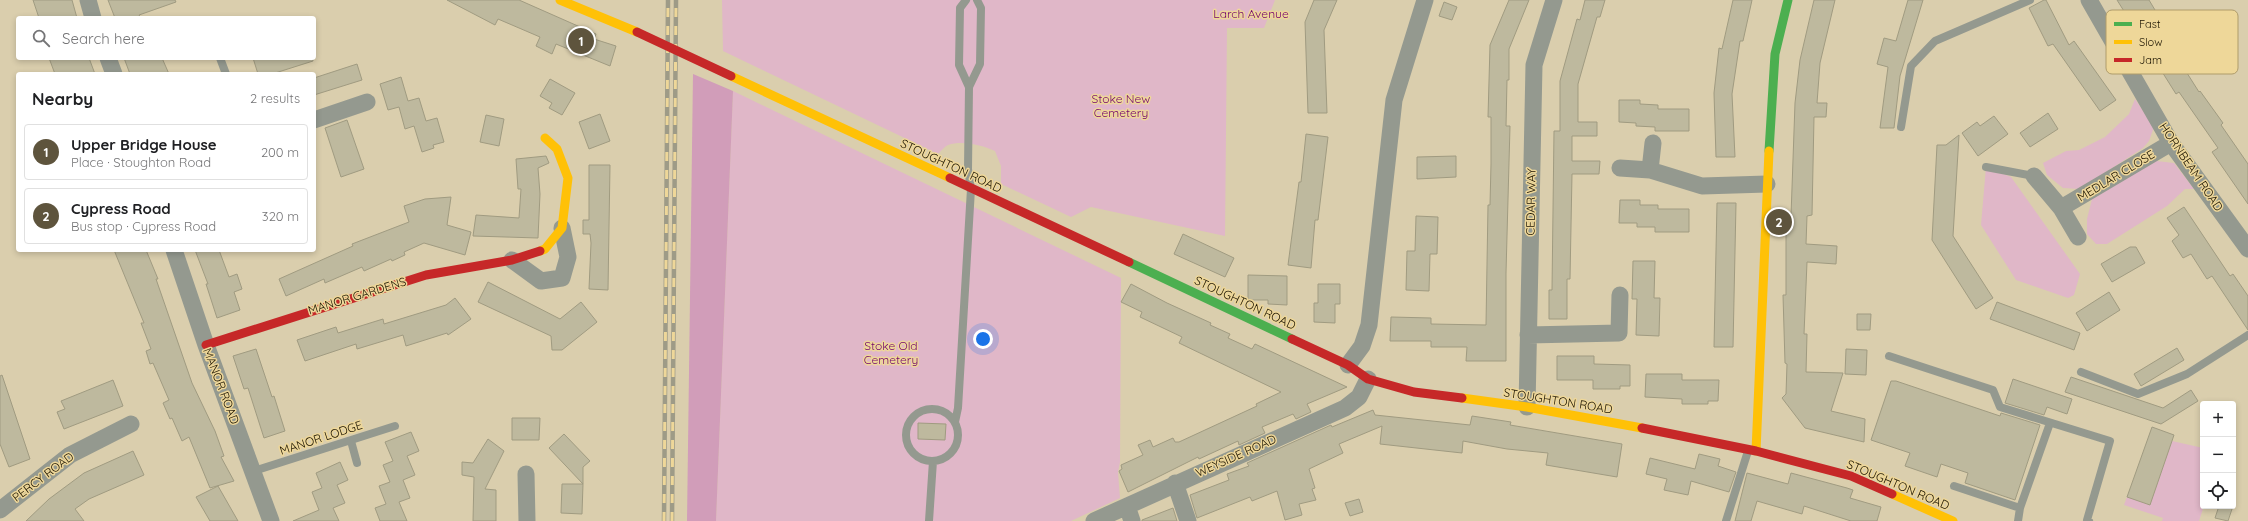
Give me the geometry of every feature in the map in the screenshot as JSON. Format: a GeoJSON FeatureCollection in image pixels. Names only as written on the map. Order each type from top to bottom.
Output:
{"type":"FeatureCollection","features":[{"type":"Feature","properties":{"kind":"street"},"geometry":{"type":"LineString","coordinates":[[88,0],[92,16]]}},
{"type":"Feature","properties":{"kind":"street","name":"STOUGHTON ROAD"},"geometry":{"type":"LineString","coordinates":[[560,0],[637,32],[1348,365],[1368,379],[1414,392],[1527,407],[1649,429],[1752,450],[1851,476],[1947,520]]}},
{"type":"Feature","properties":{"kind":"street"},"geometry":{"type":"LineString","coordinates":[[1348,365],[1362,346],[1369,325],[1394,100],[1425,0]]}},
{"type":"Feature","properties":{"kind":"street","name":"CEDAR WAY"},"geometry":{"type":"LineString","coordinates":[[1527,407],[1534,65],[1554,0]]}},
{"type":"Feature","properties":{"kind":"street"},"geometry":{"type":"LineString","coordinates":[[1752,450],[1775,54],[1788,0]]}},
{"type":"Feature","properties":{"kind":"street","name":"HORNBEAM ROAD"},"geometry":{"type":"LineString","coordinates":[[2089,0],[2106,30]]}},
{"type":"Feature","properties":{"kind":"street"},"geometry":{"type":"LineString","coordinates":[[109,60],[113,72]]}},
{"type":"Feature","properties":{"kind":"street","name":"HORNBEAM ROAD"},"geometry":{"type":"LineString","coordinates":[[2131,74],[2171,143],[2248,249]]}},
{"type":"Feature","properties":{"kind":"street"},"geometry":{"type":"LineString","coordinates":[[316,119],[367,102]]}},
{"type":"Feature","properties":{"kind":"street"},"geometry":{"type":"LineString","coordinates":[[512,260],[541,281],[562,278],[568,257],[562,228],[568,178],[557,149],[545,138]]}},
{"type":"Feature","properties":{"kind":"street"},"geometry":{"type":"LineString","coordinates":[[1650,170],[1653,143]]}},
{"type":"Feature","properties":{"kind":"street","name":"MEDLAR CLOSE"},"geometry":{"type":"LineString","coordinates":[[2061,208],[2171,143]]}},
{"type":"Feature","properties":{"kind":"street"},"geometry":{"type":"LineString","coordinates":[[1620,168],[1650,170],[1702,186],[1767,184]]}},
{"type":"Feature","properties":{"kind":"street"},"geometry":{"type":"LineString","coordinates":[[2034,176],[2061,208],[2078,237]]}},
{"type":"Feature","properties":{"kind":"street","name":"MANOR GARDENS"},"geometry":{"type":"LineString","coordinates":[[206,345],[314,309],[426,276],[512,260],[545,249],[562,228]]}},
{"type":"Feature","properties":{"kind":"street","name":"MANOR ROAD"},"geometry":{"type":"LineString","coordinates":[[175,252],[206,345],[271,521]]}},
{"type":"Feature","properties":{"kind":"street"},"geometry":{"type":"LineString","coordinates":[[1528,335],[1619,333],[1620,295]]}},
{"type":"Feature","properties":{"kind":"street","name":"WEYSIDE ROAD"},"geometry":{"type":"LineString","coordinates":[[1094,521],[1130,514],[1175,483],[1345,408],[1359,397],[1368,379]]}},
{"type":"Feature","properties":{"kind":"street","name":"PERCY ROAD"},"geometry":{"type":"LineString","coordinates":[[0,510],[70,454],[131,424]]}},
{"type":"Feature","properties":{"kind":"street"},"geometry":{"type":"LineString","coordinates":[[526,474],[527,521]]}},
{"type":"Feature","properties":{"kind":"street"},"geometry":{"type":"LineString","coordinates":[[1175,483],[1188,521]]}},
{"type":"Feature","properties":{"kind":"lane"},"geometry":{"type":"LineString","coordinates":[[966,0],[960,8],[959,65],[969,87]]}},
{"type":"Feature","properties":{"kind":"lane"},"geometry":{"type":"LineString","coordinates":[[954,422],[958,408],[971,189],[968,170],[969,87],[980,64],[981,8],[977,0]]}},
{"type":"Feature","properties":{"kind":"lane"},"geometry":{"type":"LineString","coordinates":[[1901,127],[1911,66],[1935,42],[2030,0]]}},
{"type":"Feature","properties":{"kind":"lane"},"geometry":{"type":"LineString","coordinates":[[221,60],[225,72]]}},
{"type":"Feature","properties":{"kind":"lane"},"geometry":{"type":"LineString","coordinates":[[1986,168],[2034,176]]}},
{"type":"Feature","properties":{"kind":"lane"},"geometry":{"type":"LineString","coordinates":[[2081,372],[2138,394],[2187,374],[2248,336]]}},
{"type":"Feature","properties":{"kind":"lane"},"geometry":{"type":"LineString","coordinates":[[1889,356],[1993,390],[2000,407],[2110,441],[2087,520],[2090,521]]}},
{"type":"Feature","properties":{"kind":"lane"},"geometry":{"type":"LineString","coordinates":[[934,409],[949,415],[958,430],[955,448],[942,459],[933,461],[917,456],[908,443],[906,434],[912,419],[918,413],[934,409]]}},
{"type":"Feature","properties":{"kind":"lane"},"geometry":{"type":"LineString","coordinates":[[2018,521],[2020,508],[2050,423]]}},
{"type":"Feature","properties":{"kind":"lane","name":"MANOR LODGE"},"geometry":{"type":"LineString","coordinates":[[254,472],[395,426]]}},
{"type":"Feature","properties":{"kind":"lane"},"geometry":{"type":"LineString","coordinates":[[352,441],[358,463]]}},
{"type":"Feature","properties":{"kind":"lane"},"geometry":{"type":"LineString","coordinates":[[1726,521],[1752,450]]}},
{"type":"Feature","properties":{"kind":"lane"},"geometry":{"type":"LineString","coordinates":[[930,521],[933,461]]}},
{"type":"Feature","properties":{"kind":"lane"},"geometry":{"type":"LineString","coordinates":[[1954,486],[2020,508]]}},
{"type":"Feature","properties":{"kind":"green space","name":"Stoke New Cemetery"},"geometry":{"type":"Polygon","coordinates":[[[722,0],[1275,0],[1264,28],[1227,28],[1225,236],[1091,207],[1071,217],[1001,184],[1001,166],[995,151],[978,145],[959,143],[948,145],[938,154],[723,51],[722,0]]]}},
{"type":"Feature","properties":{"kind":"green space","name":"Stoke Old Cemetery"},"geometry":{"type":"Polygon","coordinates":[[[733,91],[1121,278],[1120,462],[1118,472],[1120,498],[1071,521],[716,521],[733,91]]]}},
{"type":"Feature","properties":{"kind":"green space"},"geometry":{"type":"Polygon","coordinates":[[[2135,99],[2154,127],[2149,141],[2143,148],[2080,189],[2063,188],[2047,175],[2043,163],[2066,151],[2079,150],[2105,137],[2129,114],[2135,99]]]}},
{"type":"Feature","properties":{"kind":"green space"},"geometry":{"type":"Polygon","coordinates":[[[2156,161],[2174,163],[2194,189],[2185,189],[2167,206],[2107,244],[2096,244],[2087,234],[2087,219],[2092,199],[2156,161]]]}},
{"type":"Feature","properties":{"kind":"green space"},"geometry":{"type":"Polygon","coordinates":[[[1986,167],[2011,177],[2080,274],[2074,295],[2068,298],[2016,280],[1981,225],[1986,167]]]}},
{"type":"Feature","properties":{"kind":"green space"},"geometry":{"type":"Polygon","coordinates":[[[2172,441],[2200,447],[2200,509],[2203,509],[2199,521],[2162,521],[2163,518],[2124,505],[2127,497],[2150,505],[2172,441]]]}},
{"type":"Feature","properties":{"kind":"shaded area"},"geometry":{"type":"Polygon","coordinates":[[[693,74],[733,91],[716,521],[687,521],[693,74]]]}},
{"type":"Feature","properties":{"kind":"building"},"geometry":{"type":"Polygon","coordinates":[[[33,0],[72,0],[76,16],[38,16],[33,0]]]}},
{"type":"Feature","properties":{"kind":"building"},"geometry":{"type":"Polygon","coordinates":[[[108,0],[175,0],[176,2],[139,15],[140,16],[114,16],[108,0]]]}},
{"type":"Feature","properties":{"kind":"building"},"geometry":{"type":"Polygon","coordinates":[[[447,0],[519,0],[596,34],[594,39],[616,46],[610,66],[556,44],[552,54],[536,46],[540,37],[498,19],[495,25],[447,0]]]}},
{"type":"Feature","properties":{"kind":"building"},"geometry":{"type":"Polygon","coordinates":[[[1314,0],[1337,0],[1324,30],[1327,113],[1308,113],[1305,22],[1314,0]]]}},
{"type":"Feature","properties":{"kind":"building"},"geometry":{"type":"Polygon","coordinates":[[[1509,0],[1529,0],[1509,49],[1509,80],[1507,80],[1506,126],[1510,126],[1506,273],[1506,361],[1466,361],[1467,347],[1431,347],[1431,341],[1390,341],[1391,317],[1431,318],[1431,324],[1486,325],[1488,205],[1490,205],[1491,164],[1491,117],[1488,117],[1490,45],[1509,0]]]}},
{"type":"Feature","properties":{"kind":"building"},"geometry":{"type":"Polygon","coordinates":[[[1585,0],[1605,0],[1600,17],[1597,17],[1578,84],[1578,122],[1597,122],[1597,136],[1572,136],[1572,161],[1600,161],[1599,174],[1572,174],[1570,279],[1567,279],[1567,319],[1549,319],[1549,290],[1552,290],[1554,131],[1560,131],[1560,81],[1577,19],[1580,20],[1585,0]]]}},
{"type":"Feature","properties":{"kind":"building"},"geometry":{"type":"Polygon","coordinates":[[[1733,0],[1752,0],[1743,41],[1740,41],[1732,94],[1735,157],[1716,157],[1714,93],[1719,48],[1722,49],[1733,0]]]}},
{"type":"Feature","properties":{"kind":"building"},"geometry":{"type":"Polygon","coordinates":[[[1814,0],[1835,0],[1820,63],[1817,103],[1827,103],[1826,117],[1814,117],[1812,215],[1807,216],[1806,244],[1837,246],[1836,264],[1807,262],[1804,334],[1807,334],[1806,372],[1843,373],[1831,411],[1865,419],[1864,442],[1805,428],[1782,398],[1786,394],[1787,364],[1785,363],[1783,295],[1786,295],[1786,216],[1791,216],[1795,103],[1800,60],[1814,0]]]}},
{"type":"Feature","properties":{"kind":"building"},"geometry":{"type":"Polygon","coordinates":[[[1908,0],[1923,0],[1900,76],[1894,128],[1880,128],[1888,67],[1877,64],[1884,38],[1896,41],[1908,0]]]}},
{"type":"Feature","properties":{"kind":"building"},"geometry":{"type":"Polygon","coordinates":[[[2046,0],[2069,45],[2074,41],[2116,100],[2100,111],[2053,44],[2048,46],[2029,8],[2046,0]]]}},
{"type":"Feature","properties":{"kind":"building"},"geometry":{"type":"Polygon","coordinates":[[[2117,0],[2149,0],[2155,10],[2123,10],[2117,0]]]}},
{"type":"Feature","properties":{"kind":"building"},"geometry":{"type":"Polygon","coordinates":[[[1444,2],[1457,7],[1452,20],[1439,16],[1444,2]]]}},
{"type":"Feature","properties":{"kind":"building"},"geometry":{"type":"Polygon","coordinates":[[[50,60],[90,60],[94,72],[54,72],[50,60]]]}},
{"type":"Feature","properties":{"kind":"building"},"geometry":{"type":"Polygon","coordinates":[[[125,60],[163,60],[168,72],[129,72],[125,60]]]}},
{"type":"Feature","properties":{"kind":"building"},"geometry":{"type":"Polygon","coordinates":[[[254,60],[313,60],[278,72],[257,72],[254,60]]]}},
{"type":"Feature","properties":{"kind":"building"},"geometry":{"type":"Polygon","coordinates":[[[357,64],[362,80],[316,94],[316,77],[357,64]]]}},
{"type":"Feature","properties":{"kind":"building"},"geometry":{"type":"Polygon","coordinates":[[[2163,74],[2188,74],[2199,92],[2200,91],[2223,123],[2221,125],[2248,164],[2248,204],[2212,152],[2218,148],[2179,92],[2176,94],[2163,74]]]}},
{"type":"Feature","properties":{"kind":"building"},"geometry":{"type":"Polygon","coordinates":[[[401,77],[408,101],[419,98],[426,121],[437,118],[444,142],[433,145],[434,148],[422,152],[414,126],[405,129],[399,107],[388,110],[380,84],[401,77]]]}},
{"type":"Feature","properties":{"kind":"building"},"geometry":{"type":"Polygon","coordinates":[[[550,79],[575,93],[562,115],[549,108],[552,103],[540,96],[550,79]]]}},
{"type":"Feature","properties":{"kind":"building"},"geometry":{"type":"Polygon","coordinates":[[[1619,100],[1640,100],[1640,104],[1658,105],[1658,109],[1689,109],[1689,131],[1655,131],[1655,127],[1636,126],[1636,123],[1619,122],[1619,100]]]}},
{"type":"Feature","properties":{"kind":"building"},"geometry":{"type":"Polygon","coordinates":[[[2048,113],[2058,129],[2030,147],[2020,133],[2048,113]]]}},
{"type":"Feature","properties":{"kind":"building"},"geometry":{"type":"Polygon","coordinates":[[[600,114],[610,141],[589,149],[579,122],[600,114]]]}},
{"type":"Feature","properties":{"kind":"building"},"geometry":{"type":"Polygon","coordinates":[[[486,115],[504,119],[499,146],[480,142],[486,115]]]}},
{"type":"Feature","properties":{"kind":"building"},"geometry":{"type":"Polygon","coordinates":[[[1994,116],[2008,134],[1978,156],[1962,133],[1977,122],[1980,126],[1994,116]]]}},
{"type":"Feature","properties":{"kind":"building"},"geometry":{"type":"Polygon","coordinates":[[[347,120],[364,169],[341,177],[325,128],[347,120]]]}},
{"type":"Feature","properties":{"kind":"building"},"geometry":{"type":"Polygon","coordinates":[[[1306,134],[1328,137],[1318,220],[1315,220],[1311,268],[1288,265],[1299,182],[1301,182],[1306,134]]]}},
{"type":"Feature","properties":{"kind":"building"},"geometry":{"type":"Polygon","coordinates":[[[1959,135],[1953,236],[1993,298],[1976,309],[1932,240],[1937,145],[1946,145],[1959,135]]]}},
{"type":"Feature","properties":{"kind":"building"},"geometry":{"type":"Polygon","coordinates":[[[546,156],[549,163],[538,168],[540,194],[538,238],[473,236],[476,215],[519,218],[521,189],[518,189],[516,159],[546,156]]]}},
{"type":"Feature","properties":{"kind":"building"},"geometry":{"type":"Polygon","coordinates":[[[1456,156],[1456,177],[1417,179],[1417,157],[1456,156]]]}},
{"type":"Feature","properties":{"kind":"building"},"geometry":{"type":"Polygon","coordinates":[[[589,165],[610,165],[608,290],[589,289],[591,243],[590,234],[583,234],[583,220],[589,220],[589,165]]]}},
{"type":"Feature","properties":{"kind":"building"},"geometry":{"type":"Polygon","coordinates":[[[451,197],[447,225],[471,232],[465,255],[424,243],[404,252],[405,255],[392,261],[391,259],[364,271],[362,267],[325,283],[324,279],[286,296],[279,279],[353,246],[352,244],[409,222],[404,206],[425,199],[451,197]]]}},
{"type":"Feature","properties":{"kind":"building"},"geometry":{"type":"Polygon","coordinates":[[[1620,200],[1640,200],[1640,205],[1658,205],[1658,209],[1689,209],[1689,232],[1655,232],[1655,227],[1637,227],[1637,223],[1619,223],[1620,200]]]}},
{"type":"Feature","properties":{"kind":"building"},"geometry":{"type":"Polygon","coordinates":[[[1717,203],[1736,203],[1733,347],[1714,347],[1717,203]]]}},
{"type":"Feature","properties":{"kind":"building"},"geometry":{"type":"Polygon","coordinates":[[[2184,207],[2230,276],[2233,274],[2248,296],[2248,330],[2212,276],[2207,279],[2191,254],[2183,258],[2172,241],[2179,235],[2167,218],[2184,207]]]}},
{"type":"Feature","properties":{"kind":"building"},"geometry":{"type":"Polygon","coordinates":[[[1416,216],[1438,217],[1437,254],[1430,254],[1429,291],[1406,290],[1407,251],[1415,251],[1416,216]]]}},
{"type":"Feature","properties":{"kind":"building"},"geometry":{"type":"Polygon","coordinates":[[[1183,234],[1234,258],[1225,277],[1174,254],[1183,234]]]}},
{"type":"Feature","properties":{"kind":"building"},"geometry":{"type":"Polygon","coordinates":[[[2130,247],[2136,247],[2145,263],[2112,282],[2101,264],[2130,247]]]}},
{"type":"Feature","properties":{"kind":"building"},"geometry":{"type":"Polygon","coordinates":[[[115,252],[147,252],[158,279],[156,279],[192,383],[215,431],[224,456],[221,457],[234,481],[210,488],[189,437],[182,441],[172,418],[170,419],[163,403],[169,400],[153,363],[150,364],[146,351],[151,349],[141,323],[144,323],[115,252]]]}},
{"type":"Feature","properties":{"kind":"building"},"geometry":{"type":"Polygon","coordinates":[[[196,252],[220,252],[229,277],[237,274],[242,289],[234,292],[240,310],[217,318],[206,284],[208,284],[196,252]]]}},
{"type":"Feature","properties":{"kind":"building"},"geometry":{"type":"Polygon","coordinates":[[[1633,261],[1655,261],[1654,298],[1660,298],[1659,336],[1636,335],[1637,299],[1632,299],[1633,261]]]}},
{"type":"Feature","properties":{"kind":"building"},"geometry":{"type":"Polygon","coordinates":[[[1248,275],[1287,276],[1287,305],[1268,304],[1268,300],[1248,300],[1248,275]]]}},
{"type":"Feature","properties":{"kind":"building"},"geometry":{"type":"Polygon","coordinates":[[[488,282],[560,319],[581,302],[597,322],[562,350],[552,350],[551,336],[478,302],[488,282]]]}},
{"type":"Feature","properties":{"kind":"building"},"geometry":{"type":"Polygon","coordinates":[[[1131,284],[1167,303],[1211,323],[1210,325],[1230,334],[1228,338],[1252,349],[1255,344],[1347,387],[1307,404],[1311,412],[1296,419],[1293,414],[1262,427],[1265,433],[1239,445],[1238,441],[1199,459],[1198,457],[1128,492],[1119,471],[1122,469],[1121,465],[1143,455],[1138,445],[1150,440],[1153,447],[1173,438],[1175,442],[1179,442],[1257,406],[1256,404],[1281,392],[1179,343],[1182,337],[1140,317],[1142,312],[1121,302],[1131,284]]]}},
{"type":"Feature","properties":{"kind":"building"},"geometry":{"type":"Polygon","coordinates":[[[1318,284],[1340,284],[1340,304],[1335,304],[1335,323],[1314,322],[1314,303],[1318,303],[1318,284]]]}},
{"type":"Feature","properties":{"kind":"building"},"geometry":{"type":"Polygon","coordinates":[[[2109,292],[2120,310],[2087,331],[2076,313],[2109,292]]]}},
{"type":"Feature","properties":{"kind":"building"},"geometry":{"type":"Polygon","coordinates":[[[455,298],[471,319],[448,335],[447,333],[406,346],[403,335],[357,349],[356,344],[305,361],[297,340],[336,327],[338,333],[383,319],[384,324],[446,305],[455,298]]]}},
{"type":"Feature","properties":{"kind":"building"},"geometry":{"type":"Polygon","coordinates":[[[1997,302],[2080,333],[2074,350],[1990,319],[1997,302]]]}},
{"type":"Feature","properties":{"kind":"building"},"geometry":{"type":"Polygon","coordinates":[[[1857,314],[1871,314],[1870,330],[1857,330],[1857,314]]]}},
{"type":"Feature","properties":{"kind":"building"},"geometry":{"type":"Polygon","coordinates":[[[2177,348],[2184,360],[2141,386],[2134,374],[2177,348]]]}},
{"type":"Feature","properties":{"kind":"building"},"geometry":{"type":"Polygon","coordinates":[[[256,349],[272,397],[274,396],[285,431],[264,438],[248,388],[244,389],[233,356],[256,349]]]}},
{"type":"Feature","properties":{"kind":"building"},"geometry":{"type":"Polygon","coordinates":[[[1846,349],[1867,350],[1866,375],[1845,374],[1846,349]]]}},
{"type":"Feature","properties":{"kind":"building"},"geometry":{"type":"Polygon","coordinates":[[[1557,356],[1594,356],[1594,364],[1630,365],[1630,386],[1620,386],[1620,389],[1593,389],[1593,380],[1557,380],[1557,356]]]}},
{"type":"Feature","properties":{"kind":"building"},"geometry":{"type":"Polygon","coordinates":[[[1646,374],[1682,374],[1682,380],[1719,380],[1718,401],[1708,401],[1708,404],[1682,404],[1682,399],[1645,397],[1646,374]]]}},
{"type":"Feature","properties":{"kind":"building"},"geometry":{"type":"Polygon","coordinates":[[[2,375],[30,459],[9,467],[0,444],[0,376],[2,375]]]}},
{"type":"Feature","properties":{"kind":"building"},"geometry":{"type":"Polygon","coordinates":[[[2071,377],[2163,408],[2191,390],[2198,401],[2161,424],[2065,392],[2071,377]]]}},
{"type":"Feature","properties":{"kind":"building"},"geometry":{"type":"Polygon","coordinates":[[[2013,379],[2072,399],[2067,414],[2047,407],[2044,415],[2005,403],[2013,379]]]}},
{"type":"Feature","properties":{"kind":"building"},"geometry":{"type":"Polygon","coordinates":[[[113,380],[123,406],[64,429],[57,412],[65,409],[61,401],[113,380]]]}},
{"type":"Feature","properties":{"kind":"building"},"geometry":{"type":"Polygon","coordinates":[[[1891,381],[1896,381],[2000,416],[2001,413],[2040,425],[2015,500],[1965,483],[1968,473],[1941,464],[1937,477],[1905,466],[1910,453],[1871,440],[1891,381]]]}},
{"type":"Feature","properties":{"kind":"building"},"geometry":{"type":"Polygon","coordinates":[[[1373,410],[1375,415],[1470,425],[1472,416],[1511,422],[1510,425],[1622,444],[1617,477],[1546,465],[1548,453],[1507,449],[1463,441],[1462,453],[1380,444],[1382,426],[1339,444],[1343,453],[1309,469],[1315,488],[1312,489],[1316,500],[1299,504],[1302,515],[1285,520],[1277,491],[1252,501],[1250,497],[1197,518],[1190,495],[1229,480],[1227,474],[1249,466],[1247,463],[1331,425],[1332,427],[1373,410]]]}},
{"type":"Feature","properties":{"kind":"building"},"geometry":{"type":"Polygon","coordinates":[[[512,418],[540,418],[539,440],[512,440],[512,418]]]}},
{"type":"Feature","properties":{"kind":"building"},"geometry":{"type":"Polygon","coordinates":[[[918,423],[946,424],[945,440],[918,439],[918,423]]]}},
{"type":"Feature","properties":{"kind":"building"},"geometry":{"type":"Polygon","coordinates":[[[2152,427],[2174,435],[2150,505],[2127,497],[2152,427]]]}},
{"type":"Feature","properties":{"kind":"building"},"geometry":{"type":"Polygon","coordinates":[[[411,432],[419,451],[407,456],[415,475],[403,480],[410,498],[399,502],[407,521],[380,521],[375,508],[386,504],[379,486],[390,482],[383,465],[393,461],[385,442],[411,432]]]}},
{"type":"Feature","properties":{"kind":"building"},"geometry":{"type":"Polygon","coordinates":[[[564,434],[590,461],[583,467],[583,484],[549,448],[564,434]]]}},
{"type":"Feature","properties":{"kind":"building"},"geometry":{"type":"Polygon","coordinates":[[[488,439],[504,451],[485,489],[496,490],[496,521],[473,521],[474,477],[462,475],[462,462],[473,463],[488,439]]]}},
{"type":"Feature","properties":{"kind":"building"},"geometry":{"type":"Polygon","coordinates":[[[133,451],[144,475],[89,499],[75,509],[84,521],[26,521],[49,499],[84,473],[133,451]]]}},
{"type":"Feature","properties":{"kind":"building"},"geometry":{"type":"Polygon","coordinates":[[[1699,454],[1720,459],[1718,466],[1736,472],[1729,492],[1691,481],[1688,495],[1664,490],[1667,479],[1646,474],[1650,458],[1695,469],[1699,454]]]}},
{"type":"Feature","properties":{"kind":"building"},"geometry":{"type":"Polygon","coordinates":[[[340,462],[348,480],[337,485],[345,503],[333,508],[339,521],[293,521],[319,510],[312,492],[322,488],[316,473],[340,462]]]}},
{"type":"Feature","properties":{"kind":"building"},"geometry":{"type":"Polygon","coordinates":[[[1747,473],[1788,484],[1791,473],[1853,490],[1850,498],[1881,507],[1877,521],[1851,521],[1804,506],[1802,514],[1757,501],[1751,521],[1735,521],[1747,473]]]}},
{"type":"Feature","properties":{"kind":"building"},"geometry":{"type":"Polygon","coordinates":[[[562,484],[583,484],[582,514],[561,513],[562,484]]]}},
{"type":"Feature","properties":{"kind":"building"},"geometry":{"type":"Polygon","coordinates":[[[218,486],[238,521],[210,521],[196,497],[218,486]]]}},
{"type":"Feature","properties":{"kind":"building"},"geometry":{"type":"Polygon","coordinates":[[[1359,499],[1363,512],[1350,516],[1345,503],[1359,499]]]}},
{"type":"Feature","properties":{"kind":"building"},"geometry":{"type":"Polygon","coordinates":[[[1173,508],[1177,521],[1142,521],[1142,520],[1173,508]]]}},
{"type":"Feature","properties":{"kind":"building"},"geometry":{"type":"Polygon","coordinates":[[[2218,509],[2232,509],[2228,521],[2215,518],[2218,509]]]}},
{"type":"Feature","properties":{"kind":"railway"},"geometry":{"type":"LineString","coordinates":[[664,521],[668,0]]}},
{"type":"Feature","properties":{"kind":"railway"},"geometry":{"type":"LineString","coordinates":[[672,521],[676,0]]}},
{"type":"Feature","properties":{"kind":"traffic: fast"},"geometry":{"type":"LineString","coordinates":[[1769,151],[1775,54],[1788,0]]}},
{"type":"Feature","properties":{"kind":"traffic: fast"},"geometry":{"type":"LineString","coordinates":[[1129,262],[1292,339]]}},
{"type":"Feature","properties":{"kind":"traffic: slow"},"geometry":{"type":"LineString","coordinates":[[560,0],[637,32]]}},
{"type":"Feature","properties":{"kind":"traffic: slow"},"geometry":{"type":"LineString","coordinates":[[731,76],[950,178]]}},
{"type":"Feature","properties":{"kind":"traffic: slow"},"geometry":{"type":"LineString","coordinates":[[540,251],[545,249],[562,228],[568,178],[557,149],[545,138]]}},
{"type":"Feature","properties":{"kind":"traffic: slow"},"geometry":{"type":"LineString","coordinates":[[1756,451],[1769,151]]}},
{"type":"Feature","properties":{"kind":"traffic: slow"},"geometry":{"type":"LineString","coordinates":[[1462,398],[1527,407],[1642,428]]}},
{"type":"Feature","properties":{"kind":"traffic: slow"},"geometry":{"type":"LineString","coordinates":[[1892,494],[1953,521]]}},
{"type":"Feature","properties":{"kind":"traffic: jam"},"geometry":{"type":"LineString","coordinates":[[637,32],[731,76]]}},
{"type":"Feature","properties":{"kind":"traffic: jam"},"geometry":{"type":"LineString","coordinates":[[950,178],[1129,262]]}},
{"type":"Feature","properties":{"kind":"traffic: jam"},"geometry":{"type":"LineString","coordinates":[[206,345],[426,275],[512,260],[540,251]]}},
{"type":"Feature","properties":{"kind":"traffic: jam"},"geometry":{"type":"LineString","coordinates":[[1292,339],[1348,365],[1368,379],[1414,392],[1462,398]]}},
{"type":"Feature","properties":{"kind":"traffic: jam"},"geometry":{"type":"LineString","coordinates":[[1642,428],[1756,451],[1851,476],[1892,494]]}},
{"type":"Feature","properties":{"kind":"place","name":"Upper Bridge House"},"geometry":{"type":"Point","coordinates":[581,41]}},
{"type":"Feature","properties":{"kind":"place","name":"Cypress Road"},"geometry":{"type":"Point","coordinates":[1779,222]}},
{"type":"Feature","properties":{"kind":"park label","name":"Larch Avenue"},"geometry":{"type":"Point","coordinates":[1251,14]}}]}
